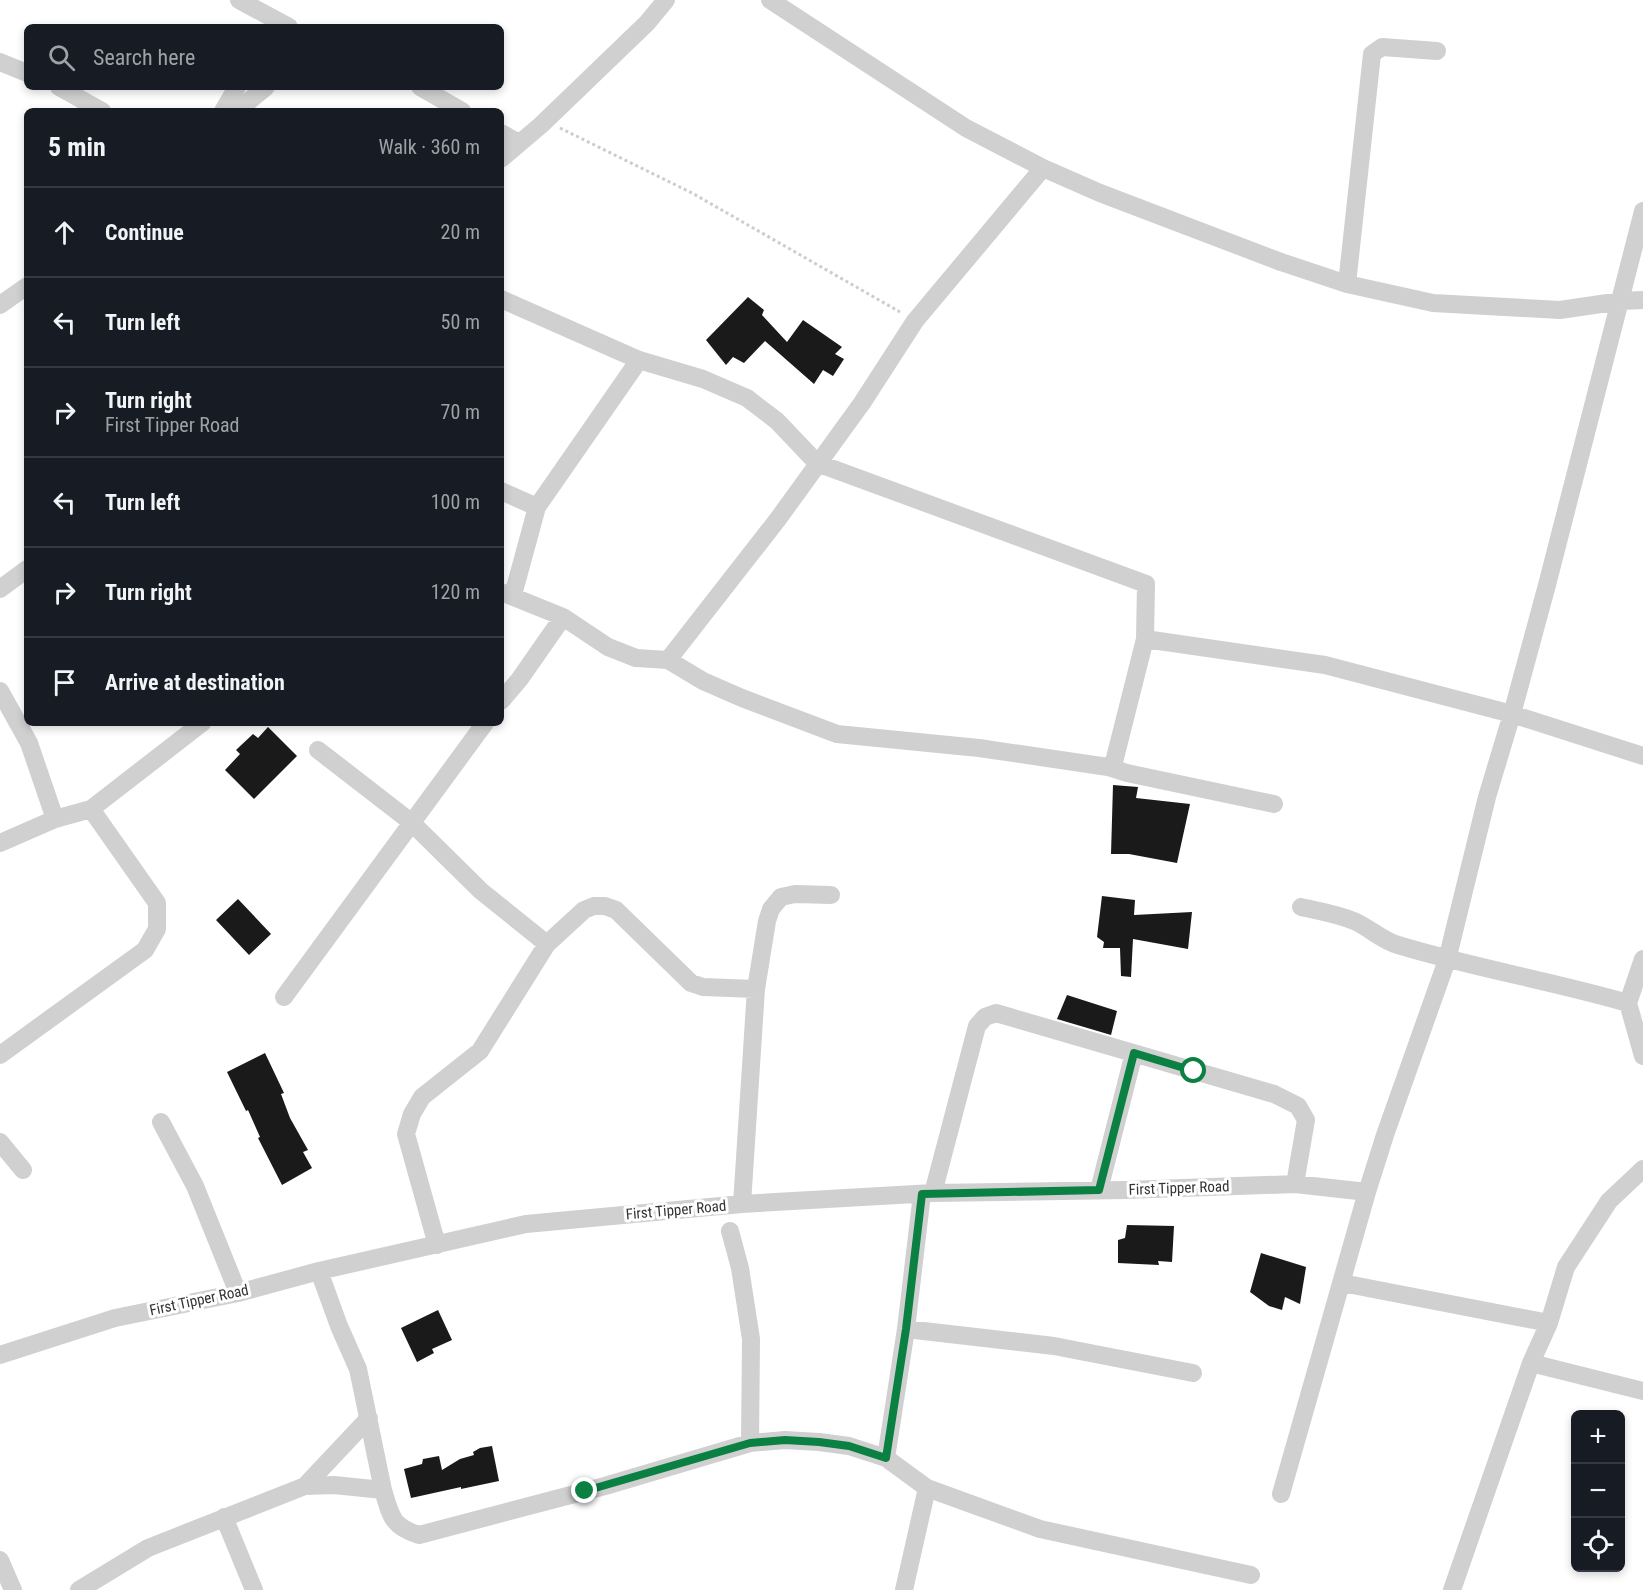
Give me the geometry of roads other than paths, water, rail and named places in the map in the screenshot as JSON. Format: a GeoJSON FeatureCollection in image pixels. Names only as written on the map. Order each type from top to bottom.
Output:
{"type":"FeatureCollection","features":[{"type":"Feature","properties":{"kind":"street"},"geometry":{"type":"LineString","coordinates":[[238,0],[259,19],[278,24]]}},
{"type":"Feature","properties":{"kind":"street"},"geometry":{"type":"LineString","coordinates":[[504,156],[541,125],[647,22],[666,0]]}},
{"type":"Feature","properties":{"kind":"street"},"geometry":{"type":"LineString","coordinates":[[770,0],[966,128],[1042,168],[1100,193],[1281,262],[1347,284],[1433,303],[1560,310],[1643,300]]}},
{"type":"Feature","properties":{"kind":"street"},"geometry":{"type":"LineString","coordinates":[[1347,284],[1372,54],[1382,47],[1437,51]]}},
{"type":"Feature","properties":{"kind":"street"},"geometry":{"type":"LineString","coordinates":[[0,62],[24,72]]}},
{"type":"Feature","properties":{"kind":"street"},"geometry":{"type":"LineString","coordinates":[[64,90],[97,108]]}},
{"type":"Feature","properties":{"kind":"street"},"geometry":{"type":"LineString","coordinates":[[225,108],[235,90]]}},
{"type":"Feature","properties":{"kind":"street"},"geometry":{"type":"LineString","coordinates":[[241,108],[262,90]]}},
{"type":"Feature","properties":{"kind":"street"},"geometry":{"type":"LineString","coordinates":[[425,90],[457,108]]}},
{"type":"Feature","properties":{"kind":"street"},"geometry":{"type":"LineString","coordinates":[[504,135],[519,143]]}},
{"type":"Feature","properties":{"kind":"street"},"geometry":{"type":"LineString","coordinates":[[668,660],[778,519],[862,403],[915,321],[1042,168]]}},
{"type":"Feature","properties":{"kind":"street"},"geometry":{"type":"LineString","coordinates":[[1281,1494],[1367,1192],[1447,960],[1486,797],[1512,714],[1643,211]]}},
{"type":"Feature","properties":{"kind":"street"},"geometry":{"type":"LineString","coordinates":[[0,305],[24,290]]}},
{"type":"Feature","properties":{"kind":"street"},"geometry":{"type":"LineString","coordinates":[[504,300],[639,360],[704,379],[747,398],[777,421],[817,463],[1146,584],[1145,639],[1114,762],[1108,767]]}},
{"type":"Feature","properties":{"kind":"street"},"geometry":{"type":"LineString","coordinates":[[639,360],[537,507],[507,593],[563,617],[608,647],[636,658],[668,660],[703,681],[732,694],[837,734],[979,748],[1108,767],[1274,804]]}},
{"type":"Feature","properties":{"kind":"street"},"geometry":{"type":"LineString","coordinates":[[504,492],[537,507]]}},
{"type":"Feature","properties":{"kind":"street"},"geometry":{"type":"LineString","coordinates":[[0,589],[24,571]]}},
{"type":"Feature","properties":{"kind":"street"},"geometry":{"type":"LineString","coordinates":[[504,698],[563,617]]}},
{"type":"Feature","properties":{"kind":"street"},"geometry":{"type":"LineString","coordinates":[[1145,639],[1325,665],[1512,714],[1643,756]]}},
{"type":"Feature","properties":{"kind":"street"},"geometry":{"type":"LineString","coordinates":[[0,691],[29,743],[55,819]]}},
{"type":"Feature","properties":{"kind":"street"},"geometry":{"type":"LineString","coordinates":[[0,843],[55,819],[91,809],[198,726]]}},
{"type":"Feature","properties":{"kind":"street"},"geometry":{"type":"LineString","coordinates":[[284,997],[483,726]]}},
{"type":"Feature","properties":{"kind":"street"},"geometry":{"type":"LineString","coordinates":[[318,750],[411,822],[481,891],[547,944]]}},
{"type":"Feature","properties":{"kind":"street"},"geometry":{"type":"LineString","coordinates":[[0,1055],[145,950],[157,929],[157,903],[91,809]]}},
{"type":"Feature","properties":{"kind":"street"},"geometry":{"type":"LineString","coordinates":[[741,1204],[756,989],[771,909],[781,897],[795,894],[831,895]]}},
{"type":"Feature","properties":{"kind":"street"},"geometry":{"type":"LineString","coordinates":[[437,1245],[406,1134],[412,1114],[422,1097],[480,1051],[547,944],[584,910],[594,906],[605,906],[616,910],[691,983],[703,987],[756,989]]}},
{"type":"Feature","properties":{"kind":"street"},"geometry":{"type":"LineString","coordinates":[[1301,907],[1328,912],[1356,922],[1385,942],[1447,960],[1628,1003]]}},
{"type":"Feature","properties":{"kind":"street"},"geometry":{"type":"LineString","coordinates":[[1643,959],[1628,1003],[1643,1056]]}},
{"type":"Feature","properties":{"kind":"street"},"geometry":{"type":"LineString","coordinates":[[886,1458],[927,1193],[978,1026],[985,1017],[996,1013],[1274,1095],[1298,1106],[1306,1120],[1295,1184]]}},
{"type":"Feature","properties":{"kind":"street"},"geometry":{"type":"LineString","coordinates":[[1099,1190],[1134,1053]]}},
{"type":"Feature","properties":{"kind":"street"},"geometry":{"type":"LineString","coordinates":[[161,1122],[195,1186],[238,1293]]}},
{"type":"Feature","properties":{"kind":"street"},"geometry":{"type":"LineString","coordinates":[[0,1142],[23,1170]]}},
{"type":"Feature","properties":{"kind":"street"},"geometry":{"type":"LineString","coordinates":[[1452,1590],[1531,1364],[1549,1323],[1566,1267],[1609,1201],[1643,1169]]}},
{"type":"Feature","properties":{"kind":"street","name":"First Tipper Road"},"geometry":{"type":"LineString","coordinates":[[0,1355],[114,1318],[238,1293],[319,1271],[525,1224],[741,1204],[927,1193],[1295,1184],[1367,1192]]}},
{"type":"Feature","properties":{"kind":"street"},"geometry":{"type":"LineString","coordinates":[[730,1231],[740,1268],[752,1339],[750,1443]]}},
{"type":"Feature","properties":{"kind":"street"},"geometry":{"type":"LineString","coordinates":[[319,1271],[358,1369],[383,1490],[392,1519],[403,1530],[419,1535],[605,1486],[750,1443],[785,1440],[849,1446],[886,1458],[927,1488],[1040,1529],[1251,1575]]}},
{"type":"Feature","properties":{"kind":"street"},"geometry":{"type":"LineString","coordinates":[[1342,1283],[1549,1323]]}},
{"type":"Feature","properties":{"kind":"street"},"geometry":{"type":"LineString","coordinates":[[906,1329],[1054,1346],[1193,1373]]}},
{"type":"Feature","properties":{"kind":"street"},"geometry":{"type":"LineString","coordinates":[[1531,1364],[1643,1391]]}},
{"type":"Feature","properties":{"kind":"street"},"geometry":{"type":"LineString","coordinates":[[305,1486],[369,1418]]}},
{"type":"Feature","properties":{"kind":"street"},"geometry":{"type":"LineString","coordinates":[[79,1590],[148,1548],[305,1486],[334,1485],[383,1490]]}},
{"type":"Feature","properties":{"kind":"street"},"geometry":{"type":"LineString","coordinates":[[904,1590],[927,1488]]}},
{"type":"Feature","properties":{"kind":"street"},"geometry":{"type":"LineString","coordinates":[[224,1517],[254,1590]]}},
{"type":"Feature","properties":{"kind":"street"},"geometry":{"type":"LineString","coordinates":[[0,1560],[13,1590]]}}]}
